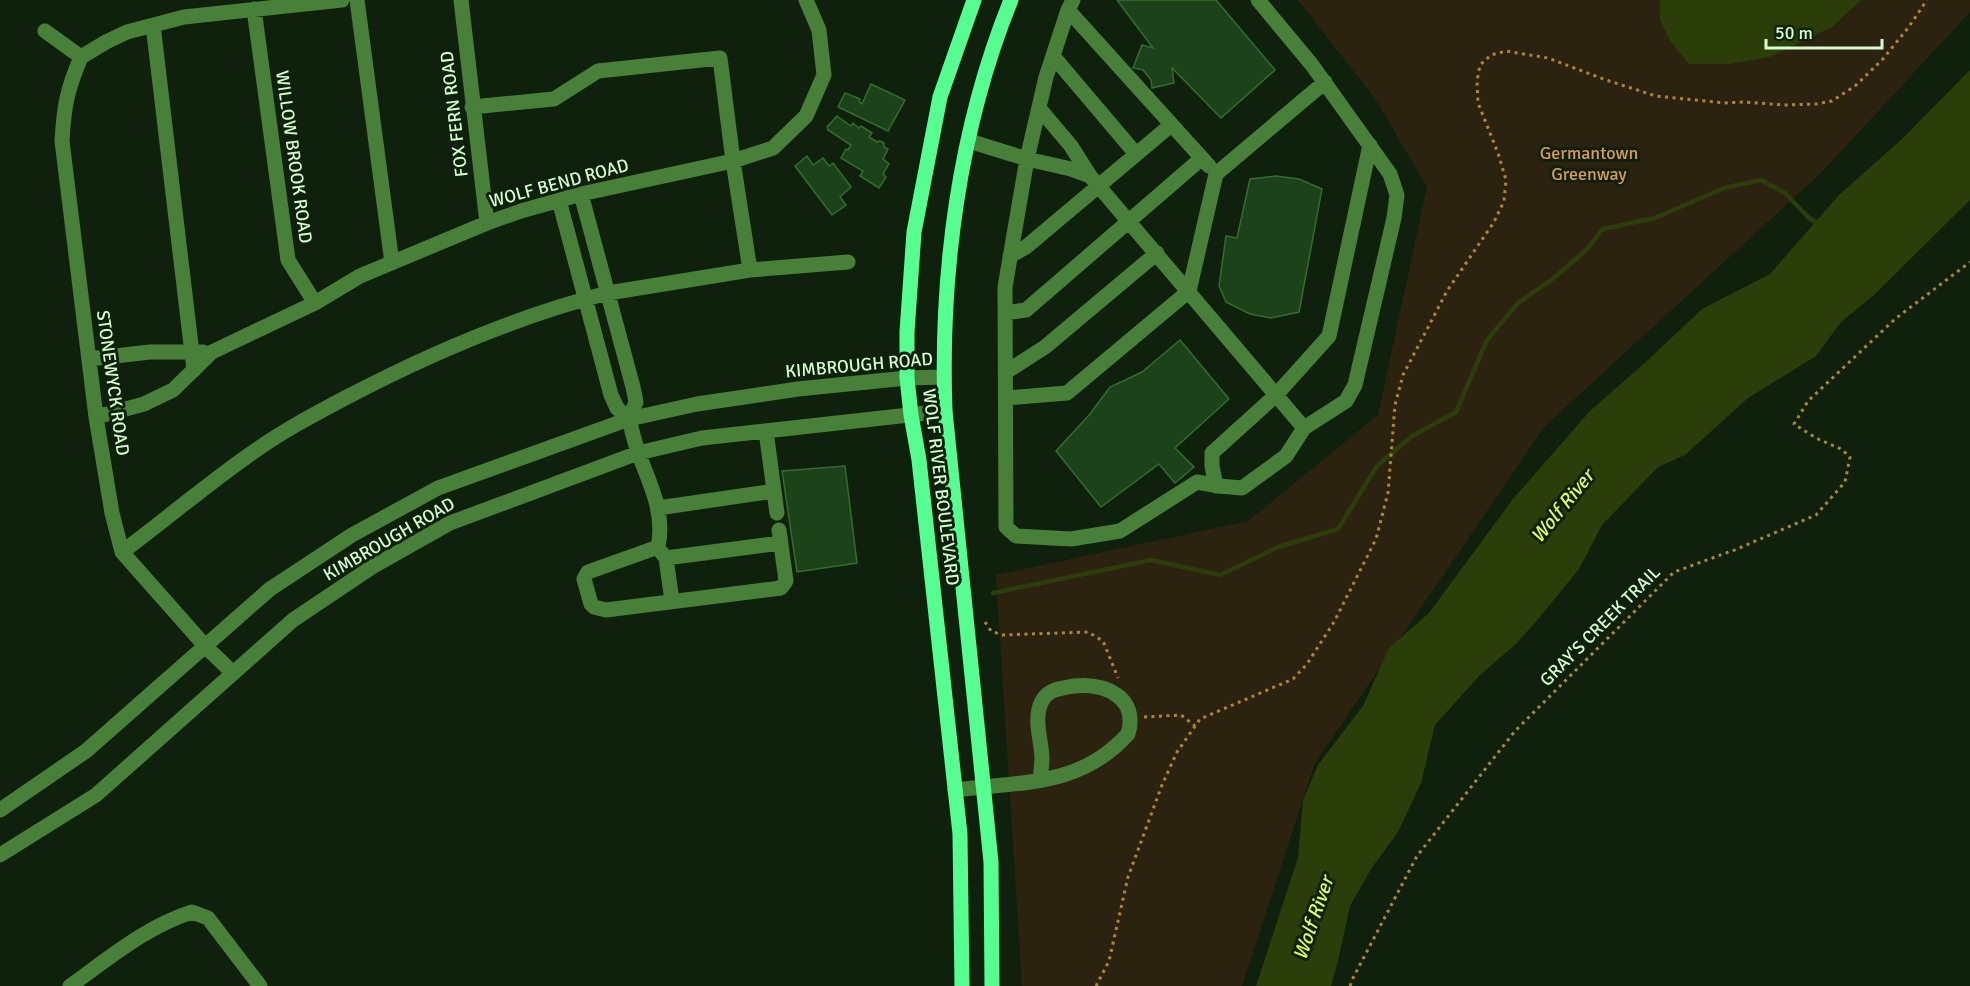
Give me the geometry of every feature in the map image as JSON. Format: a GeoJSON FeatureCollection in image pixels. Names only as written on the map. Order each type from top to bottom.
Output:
{"type":"FeatureCollection","features":[{"type":"Feature","properties":{"kind":"main road","name":"WOLF RIVER BOULEVARD"},"geometry":{"type":"LineString","coordinates":[[962,986],[960,834],[919,460],[911,415],[907,332],[914,232],[940,97],[974,0]]}},
{"type":"Feature","properties":{"kind":"main road","name":"WOLF RIVER BOULEVARD"},"geometry":{"type":"LineString","coordinates":[[992,986],[991,862],[945,411],[944,377],[950,255],[960,176],[993,45],[1011,0]]}},
{"type":"Feature","properties":{"kind":"street"},"geometry":{"type":"LineString","coordinates":[[45,31],[81,57],[127,32],[184,17],[342,0]]}},
{"type":"Feature","properties":{"kind":"street"},"geometry":{"type":"LineString","coordinates":[[357,0],[392,263]]}},
{"type":"Feature","properties":{"kind":"street","name":"FOX FERN ROAD"},"geometry":{"type":"LineString","coordinates":[[461,0],[487,223]]}},
{"type":"Feature","properties":{"kind":"street","name":"WOLF BEND ROAD"},"geometry":{"type":"LineString","coordinates":[[96,417],[144,404],[173,390],[212,352],[315,303],[360,276],[487,223],[581,194],[733,161],[773,148],[806,116],[824,75],[819,30],[806,0]]}},
{"type":"Feature","properties":{"kind":"street"},"geometry":{"type":"LineString","coordinates":[[1071,5],[1053,56],[1027,159],[1005,287],[1005,313],[1006,527],[1016,536],[1071,539],[1120,531],[1197,482],[1242,488],[1286,456],[1304,428],[1346,401],[1355,385],[1394,218],[1397,195],[1390,174],[1370,145],[1325,82],[1258,0]]}},
{"type":"Feature","properties":{"kind":"street"},"geometry":{"type":"LineString","coordinates":[[1071,5],[1216,174]]}},
{"type":"Feature","properties":{"kind":"street","name":"WILLOW BROOK ROAD"},"geometry":{"type":"LineString","coordinates":[[254,9],[288,260],[315,303]]}},
{"type":"Feature","properties":{"kind":"street"},"geometry":{"type":"LineString","coordinates":[[153,25],[194,370]]}},
{"type":"Feature","properties":{"kind":"street"},"geometry":{"type":"LineString","coordinates":[[1053,56],[1136,154]]}},
{"type":"Feature","properties":{"kind":"street","name":"STONEWYCK ROAD"},"geometry":{"type":"LineString","coordinates":[[81,57],[70,83],[64,106],[62,141],[96,417],[112,513],[122,552],[206,647],[233,673]]}},
{"type":"Feature","properties":{"kind":"street"},"geometry":{"type":"LineString","coordinates":[[472,107],[554,99],[598,71],[720,58],[750,270]]}},
{"type":"Feature","properties":{"kind":"street"},"geometry":{"type":"LineString","coordinates":[[1006,398],[1067,393],[1189,291],[1216,174],[1325,82]]}},
{"type":"Feature","properties":{"kind":"street"},"geometry":{"type":"LineString","coordinates":[[1039,108],[1071,146],[1094,181],[1304,428]]}},
{"type":"Feature","properties":{"kind":"street"},"geometry":{"type":"LineString","coordinates":[[1010,256],[1026,247],[1094,181],[1136,154],[1171,124]]}},
{"type":"Feature","properties":{"kind":"street"},"geometry":{"type":"LineString","coordinates":[[969,141],[1027,159],[1071,169],[1094,181]]}},
{"type":"Feature","properties":{"kind":"street"},"geometry":{"type":"LineString","coordinates":[[1216,486],[1212,453],[1276,395],[1329,336],[1370,145]]}},
{"type":"Feature","properties":{"kind":"street"},"geometry":{"type":"LineString","coordinates":[[1005,313],[1026,310],[1202,158]]}},
{"type":"Feature","properties":{"kind":"street"},"geometry":{"type":"LineString","coordinates":[[581,194],[636,402],[629,419]]}},
{"type":"Feature","properties":{"kind":"street"},"geometry":{"type":"LineString","coordinates":[[559,200],[611,395],[617,408],[629,419],[638,453],[656,499],[662,552],[672,602]]}},
{"type":"Feature","properties":{"kind":"street"},"geometry":{"type":"LineString","coordinates":[[1006,372],[1045,347],[1156,253]]}},
{"type":"Feature","properties":{"kind":"street"},"geometry":{"type":"LineString","coordinates":[[122,552],[249,454],[314,414],[406,367],[491,331],[608,293],[750,270],[848,262]]}},
{"type":"Feature","properties":{"kind":"street","name":"WOLF BEND ROAD"},"geometry":{"type":"LineString","coordinates":[[89,358],[150,352],[212,352]]}},
{"type":"Feature","properties":{"kind":"street","name":"KIMBROUGH ROAD"},"geometry":{"type":"LineString","coordinates":[[0,810],[86,751],[270,589],[352,535],[438,488],[629,419],[746,395],[908,378],[944,377]]}},
{"type":"Feature","properties":{"kind":"street","name":"KIMBROUGH ROAD"},"geometry":{"type":"LineString","coordinates":[[0,855],[96,795],[293,620],[372,567],[450,523],[638,453],[702,438],[945,411]]}},
{"type":"Feature","properties":{"kind":"street"},"geometry":{"type":"LineString","coordinates":[[765,431],[777,513]]}},
{"type":"Feature","properties":{"kind":"street"},"geometry":{"type":"LineString","coordinates":[[657,508],[774,491]]}},
{"type":"Feature","properties":{"kind":"street"},"geometry":{"type":"LineString","coordinates":[[779,536],[786,582],[781,588],[606,610],[591,604],[584,579],[588,572],[662,552],[779,536]]}},
{"type":"Feature","properties":{"kind":"street"},"geometry":{"type":"LineString","coordinates":[[955,790],[983,786],[1040,780],[1061,777],[1083,769],[1119,744],[1128,734],[1130,715],[1124,701],[1111,690],[1090,684],[1056,688],[1046,695],[1041,702],[1038,717],[1042,757],[1040,780]]}},
{"type":"Feature","properties":{"kind":"street"},"geometry":{"type":"LineString","coordinates":[[70,986],[136,940],[173,918],[192,912],[208,918],[260,986]]}},
{"type":"Feature","properties":{"kind":"path"},"geometry":{"type":"LineString","coordinates":[[1096,986],[1109,961],[1128,877],[1158,795],[1177,752],[1200,719],[1293,679],[1307,664],[1334,622],[1376,538],[1388,493],[1395,405],[1408,366],[1447,291],[1494,222],[1504,201],[1506,180],[1478,103],[1477,81],[1480,65],[1491,55],[1506,51],[1548,58],[1656,96],[1724,103],[1816,104],[1832,100],[1855,86],[1882,60],[1927,0]]}},
{"type":"Feature","properties":{"kind":"path","name":"GRAY'S CREEK TRAIL"},"geometry":{"type":"LineString","coordinates":[[1350,986],[1417,856],[1515,731],[1674,572],[1737,549],[1816,515],[1845,482],[1850,457],[1841,448],[1816,438],[1794,424],[1808,401],[1871,342],[1896,319],[1970,262]]}},
{"type":"Feature","properties":{"kind":"path"},"geometry":{"type":"LineString","coordinates":[[985,622],[991,631],[1002,635],[1088,633],[1103,641],[1121,684]]}},
{"type":"Feature","properties":{"kind":"path"},"geometry":{"type":"LineString","coordinates":[[1134,717],[1181,715],[1195,726]]}},
{"type":"Feature","properties":{"kind":"green space","name":"Germantown Greenway"},"geometry":{"type":"Polygon","coordinates":[[[1298,0],[1970,0],[1970,12],[1820,174],[1545,426],[1315,763],[1242,986],[1022,986],[996,575],[1248,521],[1378,415],[1427,187],[1376,100],[1298,0]]]}},
{"type":"Feature","properties":{"kind":"water"},"geometry":{"type":"Polygon","coordinates":[[[1660,0],[1861,0],[1832,27],[1770,57],[1729,64],[1689,64],[1670,41],[1660,20],[1660,0]]]}},
{"type":"Feature","properties":{"kind":"water","name":"Wolf River"},"geometry":{"type":"Polygon","coordinates":[[[1970,70],[1970,200],[1875,294],[1841,322],[1816,356],[1748,398],[1685,455],[1658,467],[1602,525],[1579,569],[1539,618],[1516,644],[1480,675],[1435,725],[1421,783],[1398,832],[1371,869],[1350,906],[1331,986],[1256,986],[1298,858],[1303,800],[1318,765],[1363,706],[1389,648],[1429,613],[1513,499],[1589,412],[1702,309],[1770,274],[1839,195],[1902,139],[1970,70]]]}},
{"type":"Feature","properties":{"kind":"building"},"geometry":{"type":"Polygon","coordinates":[[[1117,0],[1216,0],[1275,70],[1221,118],[1172,68],[1174,83],[1152,88],[1151,80],[1143,70],[1133,68],[1142,45],[1153,48],[1117,0]]]}},
{"type":"Feature","properties":{"kind":"building"},"geometry":{"type":"Polygon","coordinates":[[[871,84],[905,100],[888,131],[838,107],[845,93],[860,99],[859,102],[862,104],[871,84]]]}},
{"type":"Feature","properties":{"kind":"building"},"geometry":{"type":"Polygon","coordinates":[[[837,116],[851,126],[853,123],[872,133],[869,137],[884,143],[884,147],[888,149],[883,159],[889,164],[883,174],[886,177],[879,188],[860,176],[863,171],[841,158],[851,145],[828,130],[827,127],[837,116]]]}},
{"type":"Feature","properties":{"kind":"building"},"geometry":{"type":"Polygon","coordinates":[[[807,156],[813,165],[823,158],[829,166],[833,163],[851,187],[840,197],[846,205],[832,215],[795,166],[807,156]]]}},
{"type":"Feature","properties":{"kind":"building"},"geometry":{"type":"Polygon","coordinates":[[[1276,176],[1299,179],[1322,189],[1299,312],[1271,318],[1250,314],[1226,302],[1219,286],[1226,236],[1237,238],[1250,179],[1276,176]]]}},
{"type":"Feature","properties":{"kind":"building"},"geometry":{"type":"Polygon","coordinates":[[[1180,340],[1229,399],[1175,448],[1194,467],[1175,483],[1159,464],[1101,507],[1056,451],[1090,414],[1110,387],[1142,372],[1180,340]]]}},
{"type":"Feature","properties":{"kind":"building"},"geometry":{"type":"Polygon","coordinates":[[[845,466],[857,563],[797,572],[782,471],[845,466]]]}},
{"type":"Feature","properties":{"kind":"waterway"},"geometry":{"type":"LineString","coordinates":[[993,593],[1151,560],[1220,575],[1278,547],[1338,529],[1377,466],[1412,436],[1456,412],[1487,340],[1518,303],[1554,278],[1587,249],[1603,229],[1655,218],[1724,188],[1761,180],[1785,193],[1809,218],[1821,225]]}}]}
